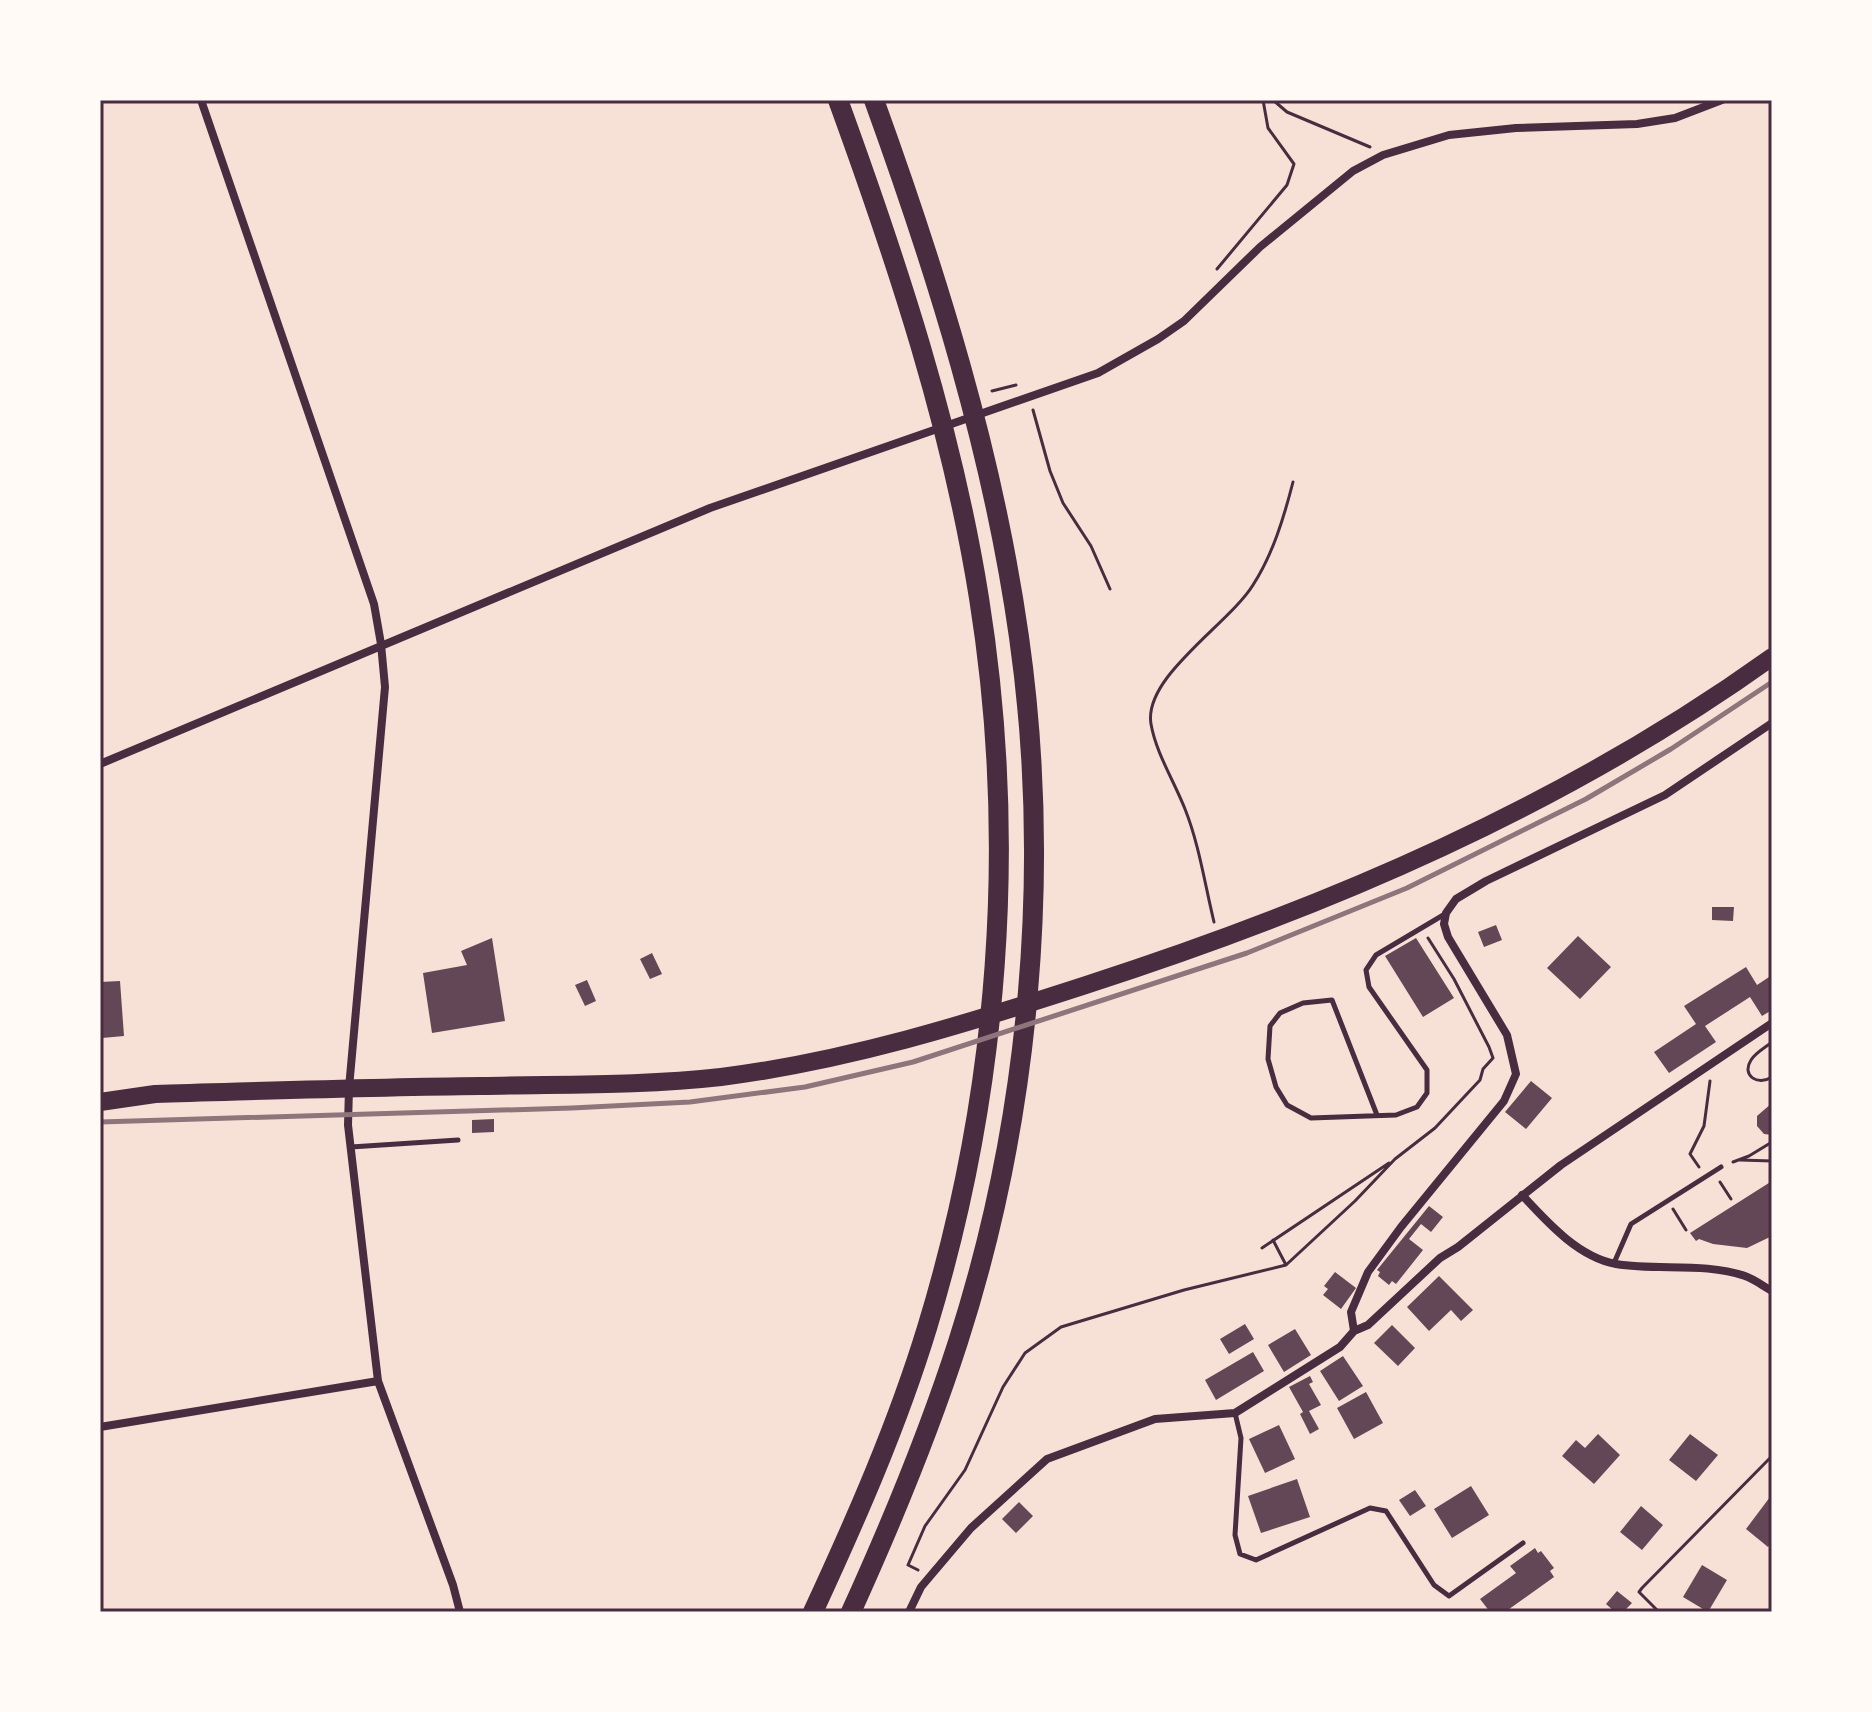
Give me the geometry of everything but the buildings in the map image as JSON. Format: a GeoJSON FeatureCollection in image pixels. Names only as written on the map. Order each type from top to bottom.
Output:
{"type":"FeatureCollection","features":[{"type":"Feature","properties":{"kind":"highway"},"geometry":{"type":"LineString","coordinates":[[813,1612],[886,1446],[926,1332],[952,1238],[981,1091],[993,993],[999,893],[998,794],[992,708],[986,646],[969,545],[945,438],[916,331],[838,100]]}},
{"type":"Feature","properties":{"kind":"highway"},"geometry":{"type":"LineString","coordinates":[[851,1612],[917,1458],[958,1341],[986,1244],[1008,1142],[1022,1043],[1031,943],[1033,843],[1029,742],[1020,640],[996,510],[974,415],[941,297],[874,100]]}},
{"type":"Feature","properties":{"kind":"main road"},"geometry":{"type":"LineString","coordinates":[[100,1102],[155,1094],[678,1081],[795,1066],[873,1050],[1064,993],[1218,941],[1388,874],[1511,815],[1657,732],[1772,657]]}},
{"type":"Feature","properties":{"kind":"street"},"geometry":{"type":"LineString","coordinates":[[201,100],[374,604],[381,644],[385,687],[349,1088],[350,1147],[378,1381],[453,1585],[460,1612]]}},
{"type":"Feature","properties":{"kind":"street"},"geometry":{"type":"LineString","coordinates":[[100,764],[710,508],[1098,373],[1184,321],[1272,237],[1353,171],[1383,155],[1449,135],[1662,120],[1722,100]]}},
{"type":"Feature","properties":{"kind":"street"},"geometry":{"type":"LineString","coordinates":[[1354,1331],[1351,1312],[1368,1272],[1504,1101],[1516,1074],[1507,1035],[1448,937],[1444,924],[1446,913],[1456,899],[1486,881],[1665,795],[1772,723]]}},
{"type":"Feature","properties":{"kind":"street"},"geometry":{"type":"LineString","coordinates":[[909,1612],[921,1587],[971,1528],[1047,1459],[1155,1419],[1235,1413],[1340,1347],[1354,1331],[1368,1325],[1440,1258],[1561,1165],[1772,1023]]}},
{"type":"Feature","properties":{"kind":"street"},"geometry":{"type":"LineString","coordinates":[[1522,1195],[1574,1244],[1614,1263],[1717,1271],[1745,1276],[1772,1291]]}},
{"type":"Feature","properties":{"kind":"street"},"geometry":{"type":"LineString","coordinates":[[100,1427],[378,1381]]}},
{"type":"Feature","properties":{"kind":"lane"},"geometry":{"type":"LineString","coordinates":[[1377,1115],[1332,1000],[1303,1003],[1280,1013],[1270,1026],[1268,1059],[1276,1087],[1287,1105],[1311,1118],[1396,1115],[1417,1107],[1427,1093],[1427,1070],[1369,987],[1366,970],[1376,955],[1446,913]]}},
{"type":"Feature","properties":{"kind":"lane"},"geometry":{"type":"LineString","coordinates":[[350,1147],[458,1140]]}},
{"type":"Feature","properties":{"kind":"lane"},"geometry":{"type":"LineString","coordinates":[[1614,1263],[1631,1224],[1721,1167]]}},
{"type":"Feature","properties":{"kind":"lane"},"geometry":{"type":"LineString","coordinates":[[1235,1413],[1241,1438],[1235,1535],[1240,1554],[1256,1560],[1370,1508],[1386,1511],[1434,1585],[1449,1596],[1523,1543]]}},
{"type":"Feature","properties":{"kind":"path"},"geometry":{"type":"LineString","coordinates":[[1208,280],[1287,185],[1291,174],[1294,164],[1268,128],[1263,100]]}},
{"type":"Feature","properties":{"kind":"path"},"geometry":{"type":"LineString","coordinates":[[1273,100],[1287,112],[1383,155]]}},
{"type":"Feature","properties":{"kind":"path"},"geometry":{"type":"LineString","coordinates":[[992,391],[1016,385]]}},
{"type":"Feature","properties":{"kind":"path"},"geometry":{"type":"LineString","coordinates":[[1029,397],[1050,471],[1063,503],[1091,546],[1110,589]]}},
{"type":"Feature","properties":{"kind":"path"},"geometry":{"type":"LineString","coordinates":[[1218,941],[1186,812],[1150,722],[1153,697],[1168,674],[1226,618],[1253,585],[1285,513],[1293,482]]}},
{"type":"Feature","properties":{"kind":"path"},"geometry":{"type":"LineString","coordinates":[[1262,1248],[1395,1159],[1435,1128],[1466,1097],[1493,1058],[1454,979],[1422,928]]}},
{"type":"Feature","properties":{"kind":"path"},"geometry":{"type":"LineString","coordinates":[[1772,1042],[1751,1059],[1748,1068],[1756,1081],[1764,1082],[1772,1077]]}},
{"type":"Feature","properties":{"kind":"path"},"geometry":{"type":"LineString","coordinates":[[1706,1177],[1690,1154],[1704,1126],[1710,1080]]}},
{"type":"Feature","properties":{"kind":"path"},"geometry":{"type":"LineString","coordinates":[[1721,1167],[1772,1142]]}},
{"type":"Feature","properties":{"kind":"path"},"geometry":{"type":"LineString","coordinates":[[908,1565],[925,1526],[965,1470],[1003,1387],[1025,1353],[1061,1327],[1184,1290],[1286,1265],[1395,1159]]}},
{"type":"Feature","properties":{"kind":"path"},"geometry":{"type":"LineString","coordinates":[[1737,1160],[1772,1161]]}},
{"type":"Feature","properties":{"kind":"path"},"geometry":{"type":"LineString","coordinates":[[1714,1172],[1731,1199]]}},
{"type":"Feature","properties":{"kind":"path"},"geometry":{"type":"LineString","coordinates":[[1667,1201],[1686,1230]]}},
{"type":"Feature","properties":{"kind":"path"},"geometry":{"type":"LineString","coordinates":[[1273,1240],[1286,1265]]}},
{"type":"Feature","properties":{"kind":"path"},"geometry":{"type":"LineString","coordinates":[[1659,1612],[1639,1592],[1772,1456]]}},
{"type":"Feature","properties":{"kind":"railway"},"geometry":{"type":"LineString","coordinates":[[100,1122],[690,1102],[805,1087],[913,1062],[1247,953],[1407,888],[1586,799],[1671,749],[1772,682]]}}]}
